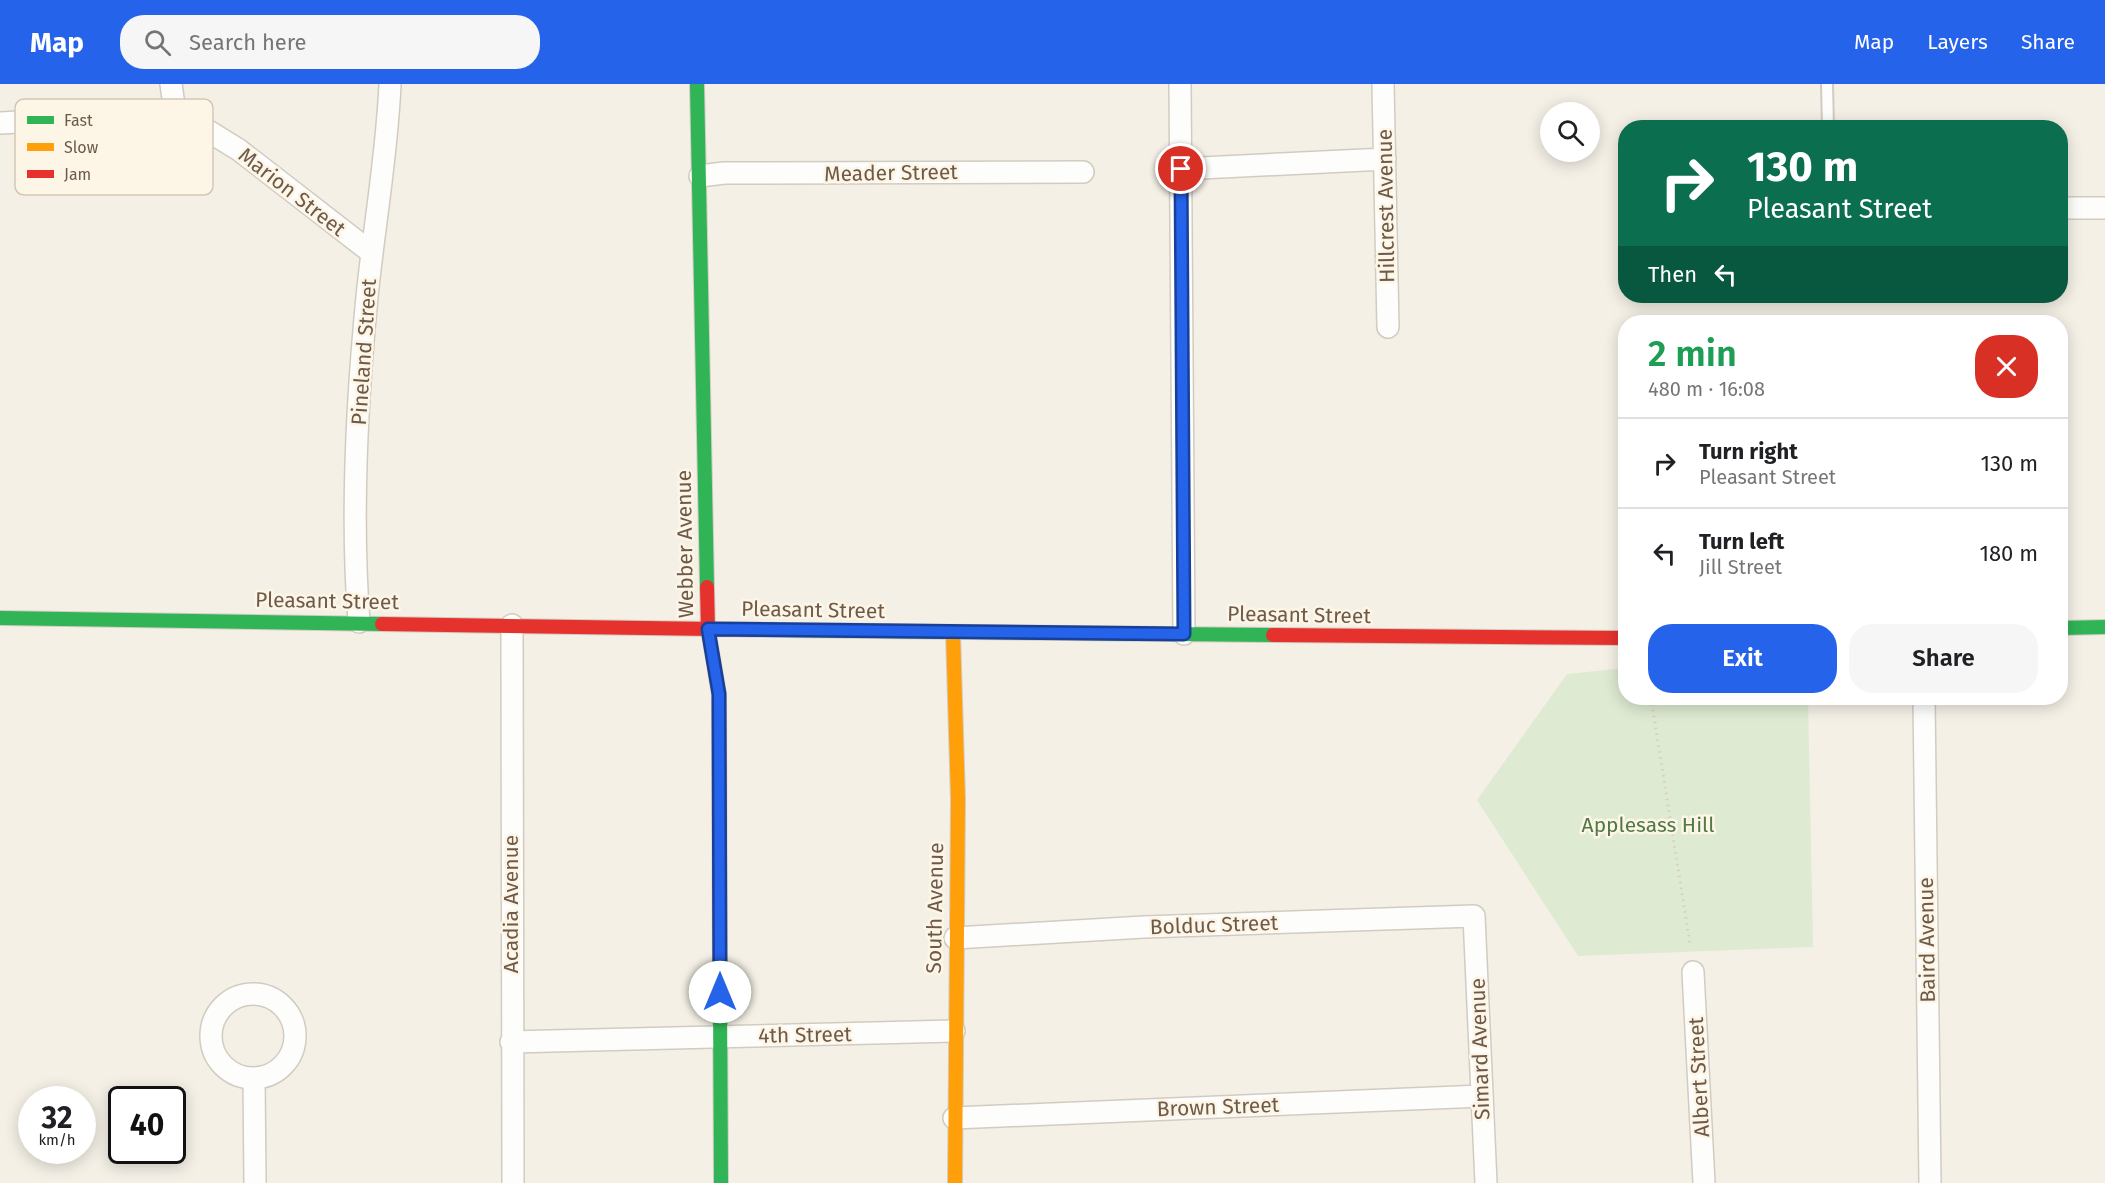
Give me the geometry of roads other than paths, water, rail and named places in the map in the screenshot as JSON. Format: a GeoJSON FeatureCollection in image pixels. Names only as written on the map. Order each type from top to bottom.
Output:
{"type":"FeatureCollection","features":[{"type":"Feature","properties":{"kind":"street"},"geometry":{"type":"LineString","coordinates":[[171,84],[173,99]]}},
{"type":"Feature","properties":{"kind":"street","name":"Pineland Street"},"geometry":{"type":"LineString","coordinates":[[360,622],[358,468],[361,380],[390,84]]}},
{"type":"Feature","properties":{"kind":"street","name":"Webber Avenue"},"geometry":{"type":"LineString","coordinates":[[697,84],[708,629],[719,694],[721,1183]]}},
{"type":"Feature","properties":{"kind":"street"},"geometry":{"type":"LineString","coordinates":[[1180,84],[1184,634]]}},
{"type":"Feature","properties":{"kind":"street","name":"Hillcrest Avenue"},"geometry":{"type":"LineString","coordinates":[[1383,84],[1389,327]]}},
{"type":"Feature","properties":{"kind":"street","name":"Marion Street"},"geometry":{"type":"LineString","coordinates":[[0,123],[15,122]]}},
{"type":"Feature","properties":{"kind":"street","name":"Marion Street"},"geometry":{"type":"LineString","coordinates":[[213,132],[372,254]]}},
{"type":"Feature","properties":{"kind":"street"},"geometry":{"type":"LineString","coordinates":[[1181,169],[1385,159]]}},
{"type":"Feature","properties":{"kind":"street","name":"Meader Street"},"geometry":{"type":"LineString","coordinates":[[700,176],[724,173],[1083,172]]}},
{"type":"Feature","properties":{"kind":"street"},"geometry":{"type":"LineString","coordinates":[[2068,208],[2105,208]]}},
{"type":"Feature","properties":{"kind":"street","name":"Pleasant Street"},"geometry":{"type":"LineString","coordinates":[[0,618],[953,633],[1568,640],[1618,638]]}},
{"type":"Feature","properties":{"kind":"street","name":"Acadia Avenue"},"geometry":{"type":"LineString","coordinates":[[512,625],[513,1183]]}},
{"type":"Feature","properties":{"kind":"street"},"geometry":{"type":"LineString","coordinates":[[2068,628],[2105,627]]}},
{"type":"Feature","properties":{"kind":"street","name":"South Avenue"},"geometry":{"type":"LineString","coordinates":[[953,633],[958,799],[954,1031],[955,1183]]}},
{"type":"Feature","properties":{"kind":"street","name":"Baird Avenue"},"geometry":{"type":"LineString","coordinates":[[1924,705],[1930,1183]]}},
{"type":"Feature","properties":{"kind":"street","name":"Bolduc Street"},"geometry":{"type":"LineString","coordinates":[[955,938],[1144,927],[1474,916]]}},
{"type":"Feature","properties":{"kind":"street","name":"Simard Avenue"},"geometry":{"type":"LineString","coordinates":[[1474,916],[1486,1183]]}},
{"type":"Feature","properties":{"kind":"street","name":"Albert Street"},"geometry":{"type":"LineString","coordinates":[[1693,972],[1704,1183]]}},
{"type":"Feature","properties":{"kind":"street"},"geometry":{"type":"LineString","coordinates":[[257,993],[280,1003],[291,1018],[296,1037],[287,1061],[267,1076],[254,1078],[234,1073],[219,1060],[213,1048],[211,1035],[213,1021],[230,1000],[243,994],[257,993]]}},
{"type":"Feature","properties":{"kind":"street","name":"4th Street"},"geometry":{"type":"LineString","coordinates":[[511,1042],[954,1031]]}},
{"type":"Feature","properties":{"kind":"street"},"geometry":{"type":"LineString","coordinates":[[254,1078],[255,1183]]}},
{"type":"Feature","properties":{"kind":"street","name":"Brown Street"},"geometry":{"type":"LineString","coordinates":[[954,1118],[1482,1096]]}},
{"type":"Feature","properties":{"kind":"lane"},"geometry":{"type":"LineString","coordinates":[[1827,84],[1828,120]]}},
{"type":"Feature","properties":{"kind":"park label","name":"Applesass Hill"},"geometry":{"type":"Point","coordinates":[1648,825]}}]}
